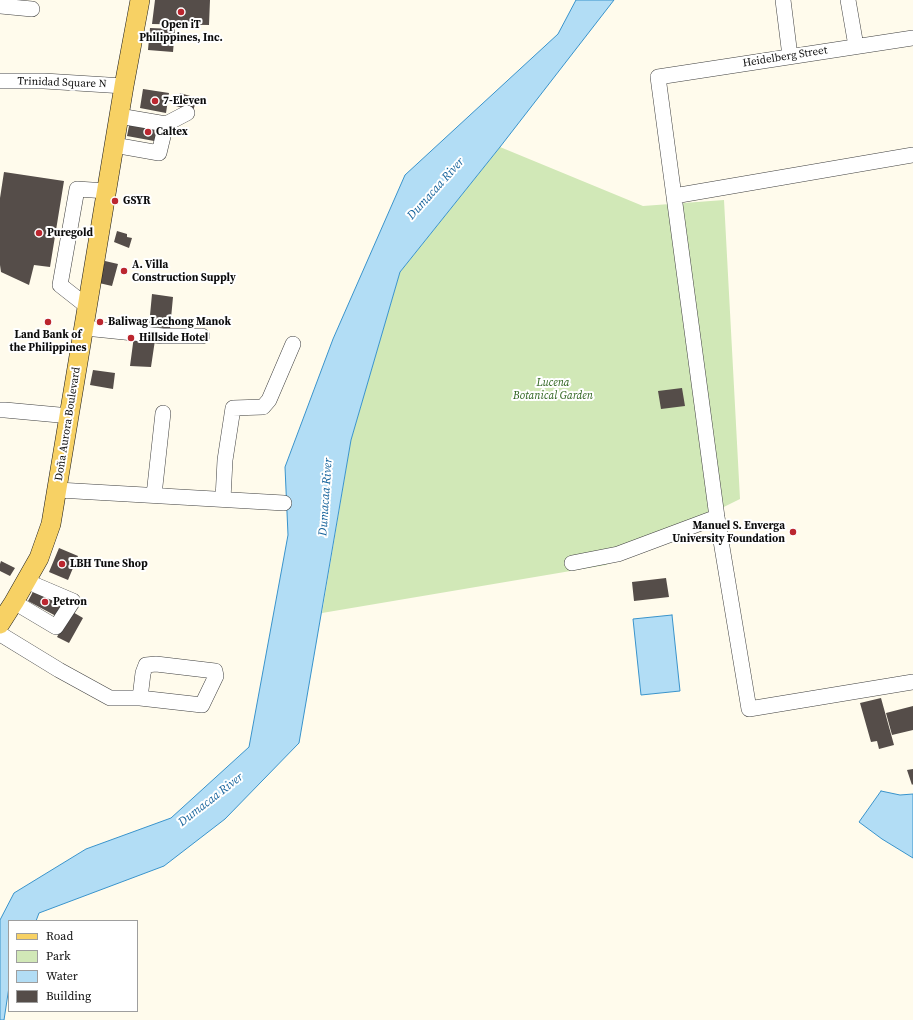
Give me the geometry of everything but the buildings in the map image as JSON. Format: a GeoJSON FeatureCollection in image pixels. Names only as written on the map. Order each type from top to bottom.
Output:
{"type":"FeatureCollection","features":[{"type":"Feature","properties":{"kind":"main road","name":"Doña Aurora Boulevard"},"geometry":{"type":"LineString","coordinates":[[0,624],[39,558],[51,524],[85,328],[124,86],[140,0]]}},
{"type":"Feature","properties":{"kind":"street"},"geometry":{"type":"LineString","coordinates":[[783,0],[790,56]]}},
{"type":"Feature","properties":{"kind":"street"},"geometry":{"type":"LineString","coordinates":[[848,0],[856,46]]}},
{"type":"Feature","properties":{"kind":"street"},"geometry":{"type":"LineString","coordinates":[[0,6],[32,9]]}},
{"type":"Feature","properties":{"kind":"street","name":"Heidelberg Street"},"geometry":{"type":"LineString","coordinates":[[674,196],[658,77],[913,38]]}},
{"type":"Feature","properties":{"kind":"street","name":"Trinidad Square N"},"geometry":{"type":"LineString","coordinates":[[0,82],[44,81],[124,86]]}},
{"type":"Feature","properties":{"kind":"street"},"geometry":{"type":"LineString","coordinates":[[119,116],[166,124],[187,114]]}},
{"type":"Feature","properties":{"kind":"street"},"geometry":{"type":"LineString","coordinates":[[114,145],[160,153],[166,124]]}},
{"type":"Feature","properties":{"kind":"street"},"geometry":{"type":"LineString","coordinates":[[913,156],[674,196],[718,517],[749,709],[913,682]]}},
{"type":"Feature","properties":{"kind":"street"},"geometry":{"type":"LineString","coordinates":[[88,307],[60,285],[77,189],[107,191]]}},
{"type":"Feature","properties":{"kind":"street"},"geometry":{"type":"LineString","coordinates":[[85,328],[163,336],[202,336]]}},
{"type":"Feature","properties":{"kind":"street"},"geometry":{"type":"LineString","coordinates":[[223,499],[225,460],[233,408],[263,407],[269,400],[293,344]]}},
{"type":"Feature","properties":{"kind":"street"},"geometry":{"type":"LineString","coordinates":[[0,410],[70,416]]}},
{"type":"Feature","properties":{"kind":"street"},"geometry":{"type":"LineString","coordinates":[[154,495],[163,413]]}},
{"type":"Feature","properties":{"kind":"street"},"geometry":{"type":"LineString","coordinates":[[58,490],[284,503]]}},
{"type":"Feature","properties":{"kind":"street"},"geometry":{"type":"LineString","coordinates":[[572,563],[618,554],[718,517]]}},
{"type":"Feature","properties":{"kind":"street"},"geometry":{"type":"LineString","coordinates":[[14,602],[56,627],[73,601],[26,581]]}},
{"type":"Feature","properties":{"kind":"street"},"geometry":{"type":"LineString","coordinates":[[0,634],[59,670],[110,698],[140,698],[202,705],[216,676],[215,671],[156,664],[146,665],[143,673],[140,698]]}},
{"type":"Feature","properties":{"kind":"green space","name":"Lucena Botanical Garden"},"geometry":{"type":"Polygon","coordinates":[[[500,147],[643,206],[724,200],[740,499],[606,565],[322,613],[351,440],[400,272],[500,147]]]}},
{"type":"Feature","properties":{"kind":"water","name":"Dumacaa River"},"geometry":{"type":"Polygon","coordinates":[[[576,0],[614,0],[500,147],[400,272],[351,440],[299,743],[225,819],[164,866],[39,913],[36,920],[8,920],[8,994],[4,1020],[0,1020],[0,920],[14,893],[86,849],[171,818],[249,747],[288,535],[285,467],[333,339],[405,175],[558,34],[576,0]]]}},
{"type":"Feature","properties":{"kind":"water"},"geometry":{"type":"Polygon","coordinates":[[[672,615],[680,691],[641,695],[633,619],[672,615]]]}},
{"type":"Feature","properties":{"kind":"water"},"geometry":{"type":"Polygon","coordinates":[[[881,791],[900,795],[913,794],[913,858],[882,839],[859,822],[881,791]]]}},
{"type":"Feature","properties":{"kind":"place","name":"Open iT Philippines, Inc."},"geometry":{"type":"Point","coordinates":[181,12]}},
{"type":"Feature","properties":{"kind":"place","name":"7-Eleven"},"geometry":{"type":"Point","coordinates":[155,101]}},
{"type":"Feature","properties":{"kind":"place","name":"Caltex"},"geometry":{"type":"Point","coordinates":[148,132]}},
{"type":"Feature","properties":{"kind":"place","name":"GSYR"},"geometry":{"type":"Point","coordinates":[115,201]}},
{"type":"Feature","properties":{"kind":"place","name":"Puregold"},"geometry":{"type":"Point","coordinates":[39,233]}},
{"type":"Feature","properties":{"kind":"place","name":"A. Villa Construction Supply"},"geometry":{"type":"Point","coordinates":[124,271]}},
{"type":"Feature","properties":{"kind":"place","name":"Land Bank of the Philippines"},"geometry":{"type":"Point","coordinates":[48,322]}},
{"type":"Feature","properties":{"kind":"place","name":"Baliwag Lechong Manok"},"geometry":{"type":"Point","coordinates":[100,322]}},
{"type":"Feature","properties":{"kind":"place","name":"Hillside Hotel"},"geometry":{"type":"Point","coordinates":[131,338]}},
{"type":"Feature","properties":{"kind":"place","name":"Manuel S. Enverga University Foundation"},"geometry":{"type":"Point","coordinates":[793,532]}},
{"type":"Feature","properties":{"kind":"place","name":"LBH Tune Shop"},"geometry":{"type":"Point","coordinates":[62,564]}},
{"type":"Feature","properties":{"kind":"place","name":"Petron"},"geometry":{"type":"Point","coordinates":[45,602]}}]}
